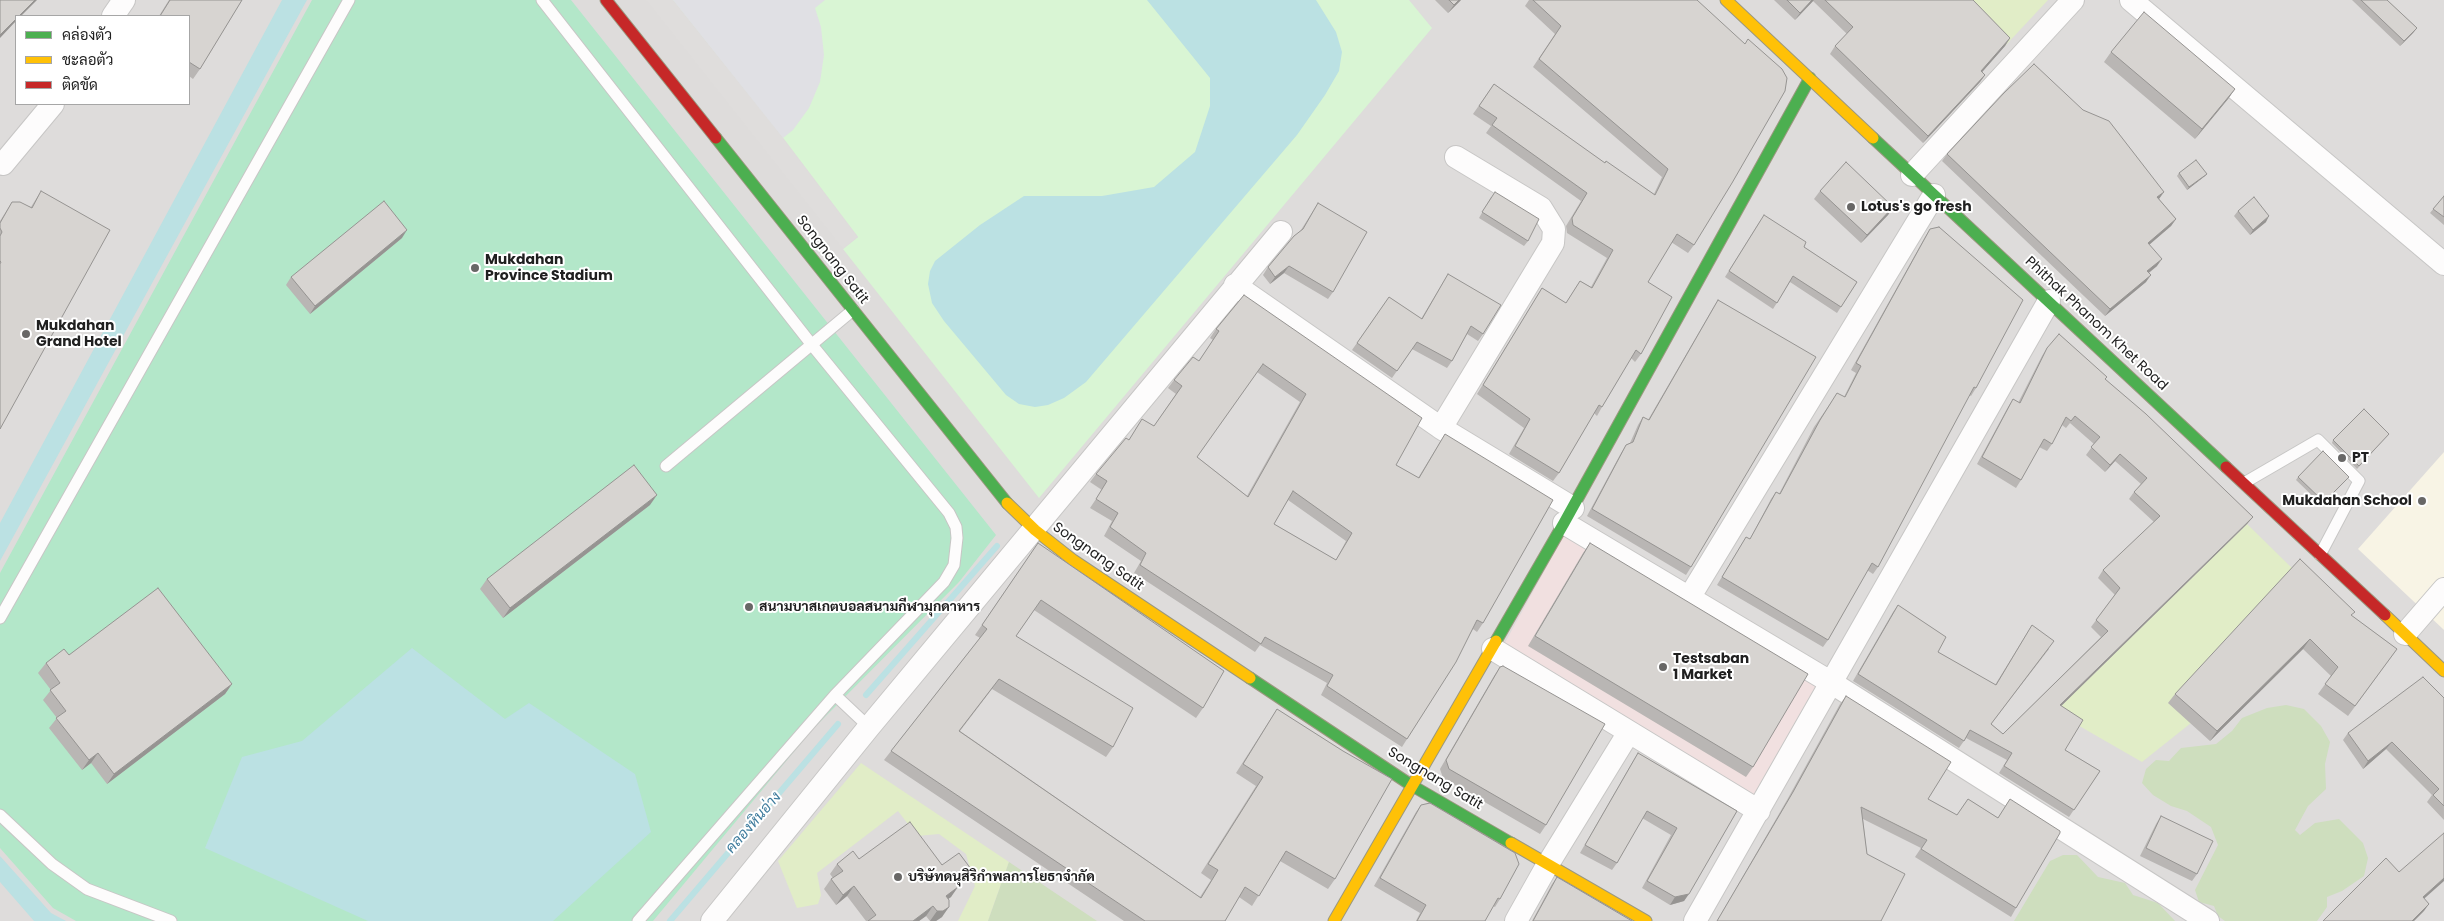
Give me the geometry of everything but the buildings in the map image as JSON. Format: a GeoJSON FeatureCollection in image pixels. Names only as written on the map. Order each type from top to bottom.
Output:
{"type":"FeatureCollection","features":[{"type":"Feature","properties":{"kind":"street"},"geometry":{"type":"LineString","coordinates":[[114,15],[124,0]]}},
{"type":"Feature","properties":{"kind":"street","name":"Songnang Satit"},"geometry":{"type":"LineString","coordinates":[[606,0],[1002,498],[1035,530],[1073,560],[1411,784],[1646,921]]}},
{"type":"Feature","properties":{"kind":"street","name":"Phithak Phanom Khet Road"},"geometry":{"type":"LineString","coordinates":[[1726,0],[2444,671]]}},
{"type":"Feature","properties":{"kind":"street"},"geometry":{"type":"LineString","coordinates":[[1912,175],[2073,0]]}},
{"type":"Feature","properties":{"kind":"street"},"geometry":{"type":"LineString","coordinates":[[2131,0],[2444,264]]}},
{"type":"Feature","properties":{"kind":"street"},"geometry":{"type":"LineString","coordinates":[[1334,921],[1411,784],[1493,648],[1569,516],[1810,78]]}},
{"type":"Feature","properties":{"kind":"street"},"geometry":{"type":"LineString","coordinates":[[1,164],[52,105]]}},
{"type":"Feature","properties":{"kind":"street"},"geometry":{"type":"LineString","coordinates":[[1441,428],[1553,243],[1554,229],[1540,208],[1456,157]]}},
{"type":"Feature","properties":{"kind":"street"},"geometry":{"type":"LineString","coordinates":[[1688,598],[1934,195]]}},
{"type":"Feature","properties":{"kind":"street"},"geometry":{"type":"LineString","coordinates":[[712,921],[869,728],[1281,232]]}},
{"type":"Feature","properties":{"kind":"street"},"geometry":{"type":"LineString","coordinates":[[1236,285],[1688,598],[1832,683],[2208,921]]}},
{"type":"Feature","properties":{"kind":"street"},"geometry":{"type":"LineString","coordinates":[[1695,921],[1759,812],[2049,301]]}},
{"type":"Feature","properties":{"kind":"street"},"geometry":{"type":"LineString","coordinates":[[2405,634],[2444,589]]}},
{"type":"Feature","properties":{"kind":"street"},"geometry":{"type":"LineString","coordinates":[[1493,648],[1759,812]]}},
{"type":"Feature","properties":{"kind":"street"},"geometry":{"type":"LineString","coordinates":[[1516,921],[1548,864],[1629,732]]}},
{"type":"Feature","properties":{"kind":"lane"},"geometry":{"type":"LineString","coordinates":[[0,618],[349,0]]}},
{"type":"Feature","properties":{"kind":"lane"},"geometry":{"type":"LineString","coordinates":[[542,0],[812,344],[948,513],[956,527],[957,538],[954,565],[944,582],[835,695],[638,921]]}},
{"type":"Feature","properties":{"kind":"lane"},"geometry":{"type":"LineString","coordinates":[[666,466],[853,310]]}},
{"type":"Feature","properties":{"kind":"lane"},"geometry":{"type":"LineString","coordinates":[[2244,483],[2318,440],[2359,480],[2320,555]]}},
{"type":"Feature","properties":{"kind":"lane"},"geometry":{"type":"LineString","coordinates":[[835,695],[869,728]]}},
{"type":"Feature","properties":{"kind":"lane"},"geometry":{"type":"LineString","coordinates":[[0,815],[52,864],[88,889],[171,921]]}},
{"type":"Feature","properties":{"kind":"shaded area"},"geometry":{"type":"Polygon","coordinates":[[[0,0],[2444,0],[2444,921],[0,921],[0,0]]]}},
{"type":"Feature","properties":{"kind":"shaded area"},"geometry":{"type":"Polygon","coordinates":[[[646,0],[673,0],[774,126],[858,237],[843,249],[646,0]]]}},
{"type":"Feature","properties":{"kind":"shaded area"},"geometry":{"type":"Polygon","coordinates":[[[673,0],[825,0],[815,8],[821,27],[824,55],[820,82],[809,108],[793,130],[783,138],[673,0]]]}},
{"type":"Feature","properties":{"kind":"shaded area","name":"Mukdahan School"},"geometry":{"type":"Polygon","coordinates":[[[2444,452],[2444,630],[2358,549],[2444,452]]]}},
{"type":"Feature","properties":{"kind":"shaded area","name":"Testsaban 1 Market"},"geometry":{"type":"Polygon","coordinates":[[[1567,530],[1826,685],[1757,805],[1502,648],[1567,530]]]}},
{"type":"Feature","properties":{"kind":"green space","name":"Mukdahan Province Stadium"},"geometry":{"type":"Polygon","coordinates":[[[312,0],[571,0],[996,535],[959,582],[812,730],[653,921],[76,921],[53,908],[0,848],[0,573],[312,0]]]}},
{"type":"Feature","properties":{"kind":"green space"},"geometry":{"type":"Polygon","coordinates":[[[673,0],[1409,0],[1432,28],[1039,498],[843,249],[858,237],[774,126],[673,0]]]}},
{"type":"Feature","properties":{"kind":"green space"},"geometry":{"type":"Polygon","coordinates":[[[1959,0],[2048,0],[2005,46],[1959,0]]]}},
{"type":"Feature","properties":{"kind":"green space"},"geometry":{"type":"Polygon","coordinates":[[[2247,524],[2293,569],[2169,703],[2191,723],[2142,762],[2055,712],[2247,524]]]}},
{"type":"Feature","properties":{"kind":"green space"},"geometry":{"type":"Polygon","coordinates":[[[2286,705],[2304,709],[2321,726],[2330,742],[2325,764],[2326,789],[2308,806],[2295,830],[2300,835],[2315,823],[2339,819],[2363,843],[2368,858],[2364,876],[2342,891],[2327,897],[2327,907],[2317,921],[2225,921],[2218,916],[2214,906],[2199,902],[2195,890],[2218,845],[2211,827],[2187,811],[2171,806],[2153,795],[2142,783],[2146,769],[2156,760],[2169,761],[2181,748],[2216,744],[2232,731],[2242,718],[2267,708],[2286,705]]]}},
{"type":"Feature","properties":{"kind":"green space"},"geometry":{"type":"Polygon","coordinates":[[[861,763],[1009,862],[988,921],[958,921],[975,886],[966,854],[939,834],[917,836],[898,811],[817,873],[821,895],[818,904],[797,908],[778,861],[861,763]]]}},
{"type":"Feature","properties":{"kind":"green space"},"geometry":{"type":"Polygon","coordinates":[[[2063,855],[2077,855],[2098,877],[2125,883],[2133,895],[2158,903],[2175,921],[2014,921],[2050,861],[2063,855]]]}},
{"type":"Feature","properties":{"kind":"green space"},"geometry":{"type":"Polygon","coordinates":[[[1009,862],[1097,921],[988,921],[1009,862]]]}},
{"type":"Feature","properties":{"kind":"water"},"geometry":{"type":"Polygon","coordinates":[[[282,0],[307,0],[0,561],[0,523],[282,0]]]}},
{"type":"Feature","properties":{"kind":"water"},"geometry":{"type":"Polygon","coordinates":[[[1147,0],[1316,0],[1336,32],[1342,52],[1339,71],[1297,135],[1086,382],[1064,398],[1048,405],[1035,407],[1019,404],[1006,395],[944,321],[932,303],[928,284],[930,271],[935,261],[980,225],[1024,196],[1102,196],[1154,187],[1195,152],[1210,106],[1210,78],[1147,0]]]}},
{"type":"Feature","properties":{"kind":"water"},"geometry":{"type":"Polygon","coordinates":[[[412,648],[505,719],[529,703],[635,774],[651,832],[553,921],[368,921],[205,848],[242,757],[302,741],[412,648]]]}},
{"type":"Feature","properties":{"kind":"water"},"geometry":{"type":"Polygon","coordinates":[[[0,856],[51,913],[66,921],[34,921],[0,882],[0,856]]]}},
{"type":"Feature","properties":{"kind":"waterway","name":"คลองหินอ่าง"},"geometry":{"type":"LineString","coordinates":[[866,695],[997,546]]}},
{"type":"Feature","properties":{"kind":"waterway","name":"คลองหินอ่าง"},"geometry":{"type":"LineString","coordinates":[[670,921],[838,724]]}},
{"type":"Feature","properties":{"kind":"traffic: fast"},"geometry":{"type":"LineString","coordinates":[[1496,641],[1564,523],[1810,78]]}},
{"type":"Feature","properties":{"kind":"traffic: fast"},"geometry":{"type":"LineString","coordinates":[[716,138],[1007,503]]}},
{"type":"Feature","properties":{"kind":"traffic: fast"},"geometry":{"type":"LineString","coordinates":[[1873,138],[2226,467]]}},
{"type":"Feature","properties":{"kind":"traffic: fast"},"geometry":{"type":"LineString","coordinates":[[1250,678],[1411,785],[1511,843]]}},
{"type":"Feature","properties":{"kind":"traffic: slow"},"geometry":{"type":"LineString","coordinates":[[1726,0],[1873,138]]}},
{"type":"Feature","properties":{"kind":"traffic: slow"},"geometry":{"type":"LineString","coordinates":[[1007,503],[1035,530],[1073,560],[1250,678]]}},
{"type":"Feature","properties":{"kind":"traffic: slow"},"geometry":{"type":"LineString","coordinates":[[2385,615],[2444,671]]}},
{"type":"Feature","properties":{"kind":"traffic: slow"},"geometry":{"type":"LineString","coordinates":[[1334,921],[1496,641]]}},
{"type":"Feature","properties":{"kind":"traffic: slow"},"geometry":{"type":"LineString","coordinates":[[1511,843],[1646,921]]}},
{"type":"Feature","properties":{"kind":"traffic: jam"},"geometry":{"type":"LineString","coordinates":[[606,0],[716,138]]}},
{"type":"Feature","properties":{"kind":"traffic: jam"},"geometry":{"type":"LineString","coordinates":[[2226,467],[2385,615]]}},
{"type":"Feature","properties":{"kind":"place","name":"Lotus's go fresh"},"geometry":{"type":"Point","coordinates":[1851,207]}},
{"type":"Feature","properties":{"kind":"place","name":"Mukdahan Province Stadium"},"geometry":{"type":"Point","coordinates":[475,268]}},
{"type":"Feature","properties":{"kind":"place","name":"Mukdahan Grand Hotel"},"geometry":{"type":"Point","coordinates":[26,334]}},
{"type":"Feature","properties":{"kind":"place","name":"PT"},"geometry":{"type":"Point","coordinates":[2342,458]}},
{"type":"Feature","properties":{"kind":"place","name":"Mukdahan School"},"geometry":{"type":"Point","coordinates":[2422,501]}},
{"type":"Feature","properties":{"kind":"place","name":"สนามบาสเกตบอลสนามกีฬามุกดาหาร"},"geometry":{"type":"Point","coordinates":[749,607]}},
{"type":"Feature","properties":{"kind":"place","name":"Testsaban 1 Market"},"geometry":{"type":"Point","coordinates":[1663,667]}},
{"type":"Feature","properties":{"kind":"place","name":"บริษัทดนุสิริกำพลการโยธาจำกัด"},"geometry":{"type":"Point","coordinates":[898,877]}}]}
